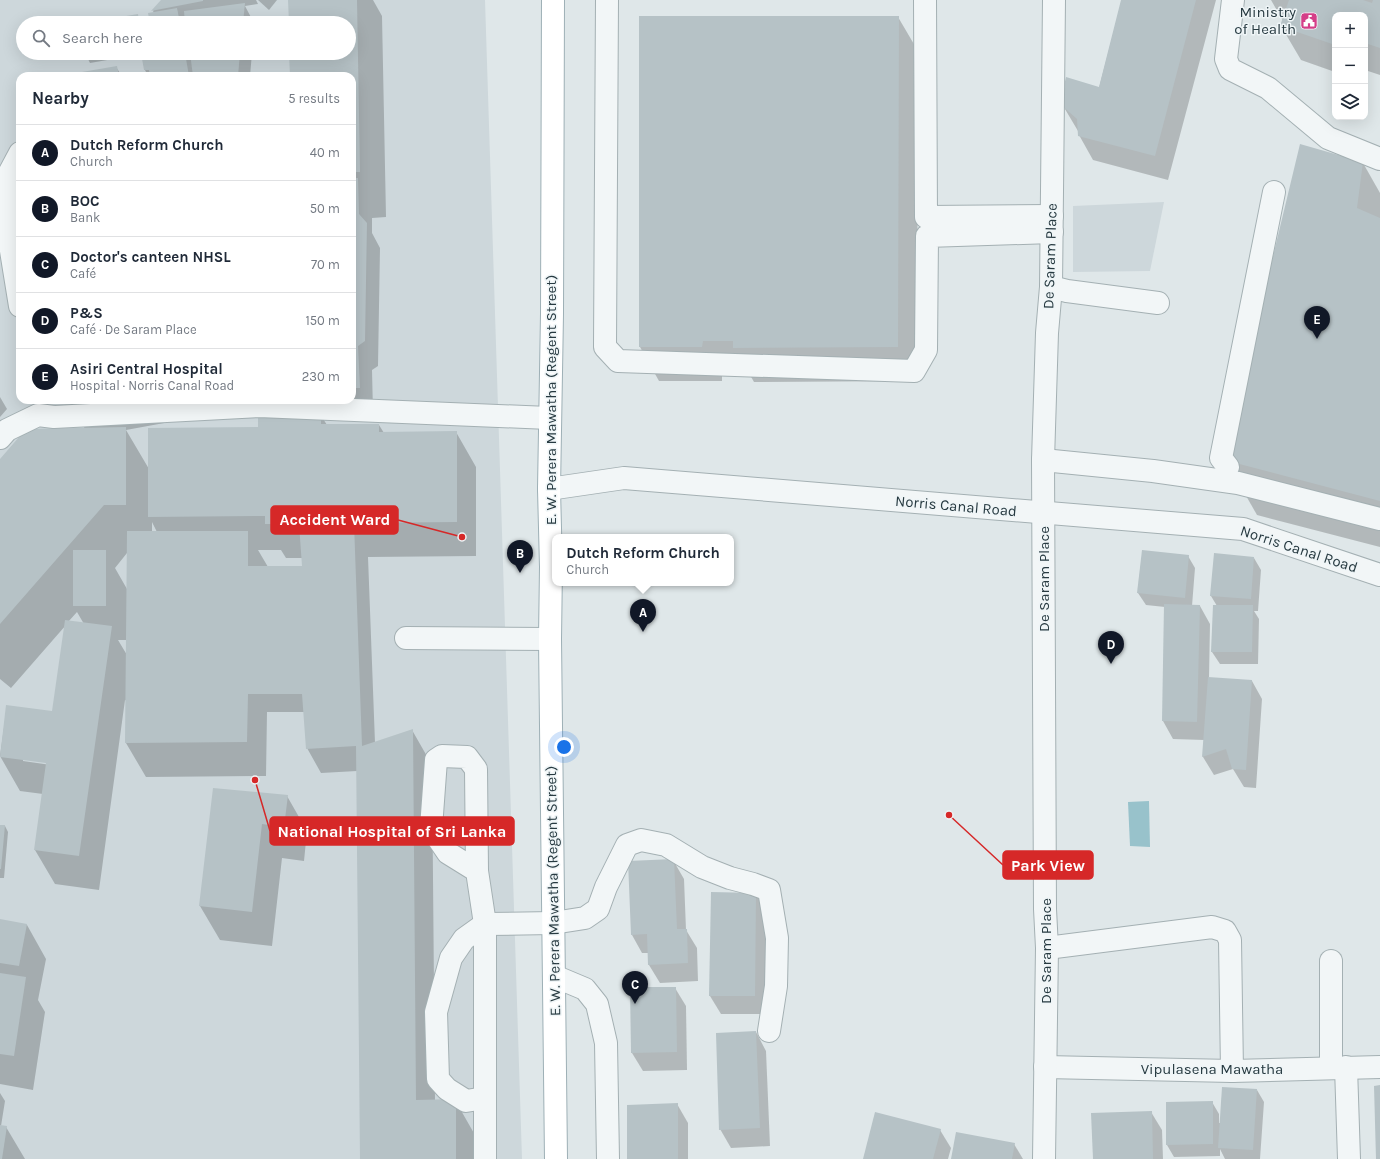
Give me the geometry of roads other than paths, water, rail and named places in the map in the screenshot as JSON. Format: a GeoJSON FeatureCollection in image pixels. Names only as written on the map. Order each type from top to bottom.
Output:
{"type":"FeatureCollection","features":[{"type":"Feature","properties":{"kind":"main road","name":"E. W. Perera Mawatha (Regent Street)"},"geometry":{"type":"LineString","coordinates":[[552,0],[552,314],[549,418],[549,489],[556,1159]]}},
{"type":"Feature","properties":{"kind":"street"},"geometry":{"type":"LineString","coordinates":[[607,0],[605,346],[618,361],[914,371],[926,350],[927,236],[1052,224]]}},
{"type":"Feature","properties":{"kind":"street"},"geometry":{"type":"LineString","coordinates":[[925,0],[926,217],[1052,224]]}},
{"type":"Feature","properties":{"kind":"street","name":"De Saram Place"},"geometry":{"type":"LineString","coordinates":[[1044,1159],[1047,948],[1045,909],[1043,460],[1047,333],[1051,287],[1054,0]]}},
{"type":"Feature","properties":{"kind":"street"},"geometry":{"type":"LineString","coordinates":[[1233,0],[1226,59],[1230,69],[1268,88],[1328,138],[1380,159]]}},
{"type":"Feature","properties":{"kind":"street"},"geometry":{"type":"LineString","coordinates":[[16,160],[5,181],[7,226],[16,281]]}},
{"type":"Feature","properties":{"kind":"street"},"geometry":{"type":"LineString","coordinates":[[1228,467],[1221,458],[1274,192]]}},
{"type":"Feature","properties":{"kind":"street"},"geometry":{"type":"LineString","coordinates":[[1051,287],[1067,291],[1158,303]]}},
{"type":"Feature","properties":{"kind":"street"},"geometry":{"type":"LineString","coordinates":[[0,438],[7,430],[36,407],[54,417],[242,404],[259,406],[549,418]]}},
{"type":"Feature","properties":{"kind":"street"},"geometry":{"type":"LineString","coordinates":[[1043,460],[1153,471],[1238,483],[1380,519]]}},
{"type":"Feature","properties":{"kind":"street"},"geometry":{"type":"LineString","coordinates":[[1153,471],[1192,466],[1228,467],[1380,507]]}},
{"type":"Feature","properties":{"kind":"street","name":"Norris Canal Road"},"geometry":{"type":"LineString","coordinates":[[549,489],[624,478],[1243,529],[1380,575]]}},
{"type":"Feature","properties":{"kind":"street"},"geometry":{"type":"LineString","coordinates":[[406,638],[550,639]]}},
{"type":"Feature","properties":{"kind":"street"},"geometry":{"type":"LineString","coordinates":[[477,871],[448,853],[431,828],[436,760],[442,756],[467,757],[476,769],[477,871],[485,924],[485,1159]]}},
{"type":"Feature","properties":{"kind":"street"},"geometry":{"type":"LineString","coordinates":[[485,1098],[466,1101],[447,1089],[438,1079],[436,1012],[451,958],[464,939],[485,924],[553,923],[585,918],[598,909],[606,887],[627,845],[641,840],[666,845],[702,867],[730,878],[769,890],[777,938],[776,986],[769,1031]]}},
{"type":"Feature","properties":{"kind":"street"},"geometry":{"type":"LineString","coordinates":[[1047,948],[1212,928],[1225,931],[1230,940],[1232,1071]]}},
{"type":"Feature","properties":{"kind":"street"},"geometry":{"type":"LineString","coordinates":[[1331,961],[1338,1068],[1348,1159]]}},
{"type":"Feature","properties":{"kind":"street"},"geometry":{"type":"LineString","coordinates":[[554,976],[585,989],[598,1004],[606,1043],[608,1159]]}},
{"type":"Feature","properties":{"kind":"street","name":"Vipulasena Mawatha"},"geometry":{"type":"LineString","coordinates":[[1045,1067],[1232,1071],[1380,1067]]}},
{"type":"Feature","properties":{"kind":"water"},"geometry":{"type":"Polygon","coordinates":[[[1149,801],[1150,847],[1130,846],[1128,802],[1149,801]]]}},
{"type":"Feature","properties":{"kind":"place","name":"Ministry of Health"},"geometry":{"type":"Point","coordinates":[1309,21]}},
{"type":"Feature","properties":{"kind":"place","name":"Asiri Central Hospital"},"geometry":{"type":"Point","coordinates":[1317,339]}},
{"type":"Feature","properties":{"kind":"place","name":"Accident Ward"},"geometry":{"type":"Point","coordinates":[462,537]}},
{"type":"Feature","properties":{"kind":"place","name":"BOC"},"geometry":{"type":"Point","coordinates":[520,573]}},
{"type":"Feature","properties":{"kind":"place","name":"Dutch Reform Church"},"geometry":{"type":"Point","coordinates":[643,632]}},
{"type":"Feature","properties":{"kind":"place","name":"P&S"},"geometry":{"type":"Point","coordinates":[1111,664]}},
{"type":"Feature","properties":{"kind":"place","name":"National Hospital of Sri Lanka"},"geometry":{"type":"Point","coordinates":[255,780]}},
{"type":"Feature","properties":{"kind":"place","name":"Park View"},"geometry":{"type":"Point","coordinates":[949,815]}},
{"type":"Feature","properties":{"kind":"place","name":"Doctor's canteen NHSL"},"geometry":{"type":"Point","coordinates":[635,1004]}}]}
